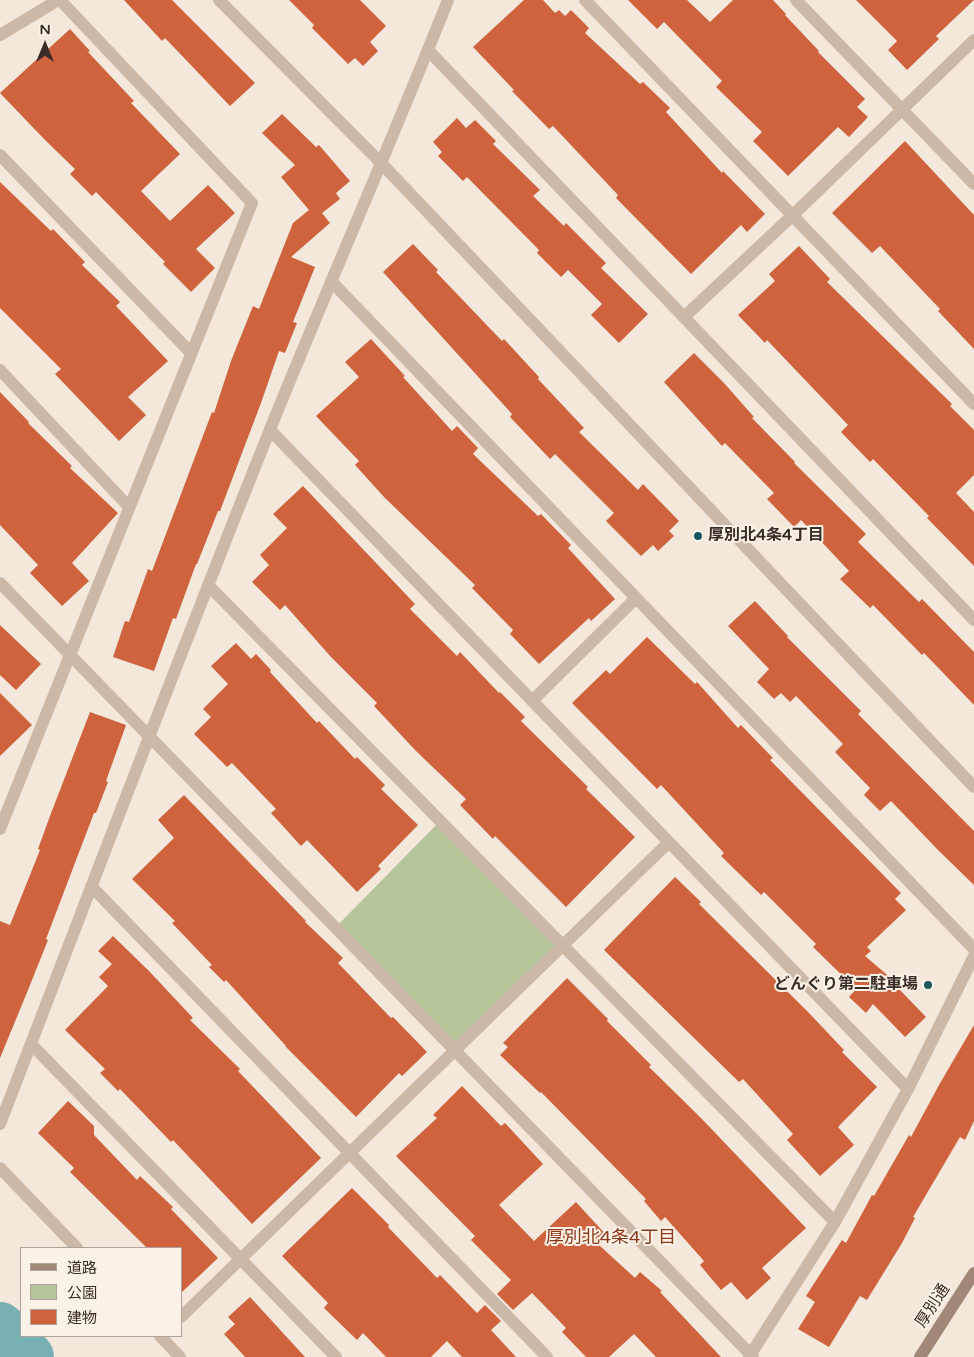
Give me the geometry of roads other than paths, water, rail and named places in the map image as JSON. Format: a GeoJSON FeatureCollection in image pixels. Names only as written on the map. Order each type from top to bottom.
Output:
{"type":"FeatureCollection","features":[{"type":"Feature","properties":{"kind":"main road","name":"厚別通"},"geometry":{"type":"LineString","coordinates":[[920,1357],[974,1273]]}},
{"type":"Feature","properties":{"kind":"street"},"geometry":{"type":"LineString","coordinates":[[0,35],[59,0],[252,203],[70,655],[3,809],[0,829]]}},
{"type":"Feature","properties":{"kind":"street"},"geometry":{"type":"LineString","coordinates":[[219,0],[381,163],[974,787]]}},
{"type":"Feature","properties":{"kind":"street"},"geometry":{"type":"LineString","coordinates":[[0,1124],[148,736],[208,585],[330,281],[448,0]]}},
{"type":"Feature","properties":{"kind":"street"},"geometry":{"type":"LineString","coordinates":[[585,0],[974,404]]}},
{"type":"Feature","properties":{"kind":"street"},"geometry":{"type":"LineString","coordinates":[[796,0],[974,184]]}},
{"type":"Feature","properties":{"kind":"street"},"geometry":{"type":"LineString","coordinates":[[684,316],[793,215],[974,40]]}},
{"type":"Feature","properties":{"kind":"street"},"geometry":{"type":"LineString","coordinates":[[428,50],[974,620]]}},
{"type":"Feature","properties":{"kind":"street"},"geometry":{"type":"LineString","coordinates":[[0,155],[191,353]]}},
{"type":"Feature","properties":{"kind":"street"},"geometry":{"type":"LineString","coordinates":[[330,281],[974,949]]}},
{"type":"Feature","properties":{"kind":"street"},"geometry":{"type":"LineString","coordinates":[[0,370],[130,507]]}},
{"type":"Feature","properties":{"kind":"street"},"geometry":{"type":"LineString","coordinates":[[270,430],[908,1089]]}},
{"type":"Feature","properties":{"kind":"street"},"geometry":{"type":"LineString","coordinates":[[0,583],[751,1356],[835,1222],[908,1089],[974,956]]}},
{"type":"Feature","properties":{"kind":"street"},"geometry":{"type":"LineString","coordinates":[[208,585],[835,1222]]}},
{"type":"Feature","properties":{"kind":"street"},"geometry":{"type":"LineString","coordinates":[[532,701],[636,598]]}},
{"type":"Feature","properties":{"kind":"street"},"geometry":{"type":"LineString","coordinates":[[182,1316],[669,842]]}},
{"type":"Feature","properties":{"kind":"street"},"geometry":{"type":"LineString","coordinates":[[91,886],[546,1357]]}},
{"type":"Feature","properties":{"kind":"street"},"geometry":{"type":"LineString","coordinates":[[31,1044],[336,1357]]}},
{"type":"Feature","properties":{"kind":"street"},"geometry":{"type":"LineString","coordinates":[[0,1168],[76,1247]]}},
{"type":"Feature","properties":{"kind":"street"},"geometry":{"type":"LineString","coordinates":[[162,1337],[180,1357]]}},
{"type":"Feature","properties":{"kind":"waterway"},"geometry":{"type":"LineString","coordinates":[[0,1327],[29,1357]]}},
{"type":"Feature","properties":{"kind":"place","name":"厚別北4条4丁目"},"geometry":{"type":"Point","coordinates":[698,536]}},
{"type":"Feature","properties":{"kind":"place","name":"どんぐり第二駐車場"},"geometry":{"type":"Point","coordinates":[928,985]}},
{"type":"Feature","properties":{"kind":"district","name":"厚別北4条4丁目"},"geometry":{"type":"Point","coordinates":[611,1238]}}]}
